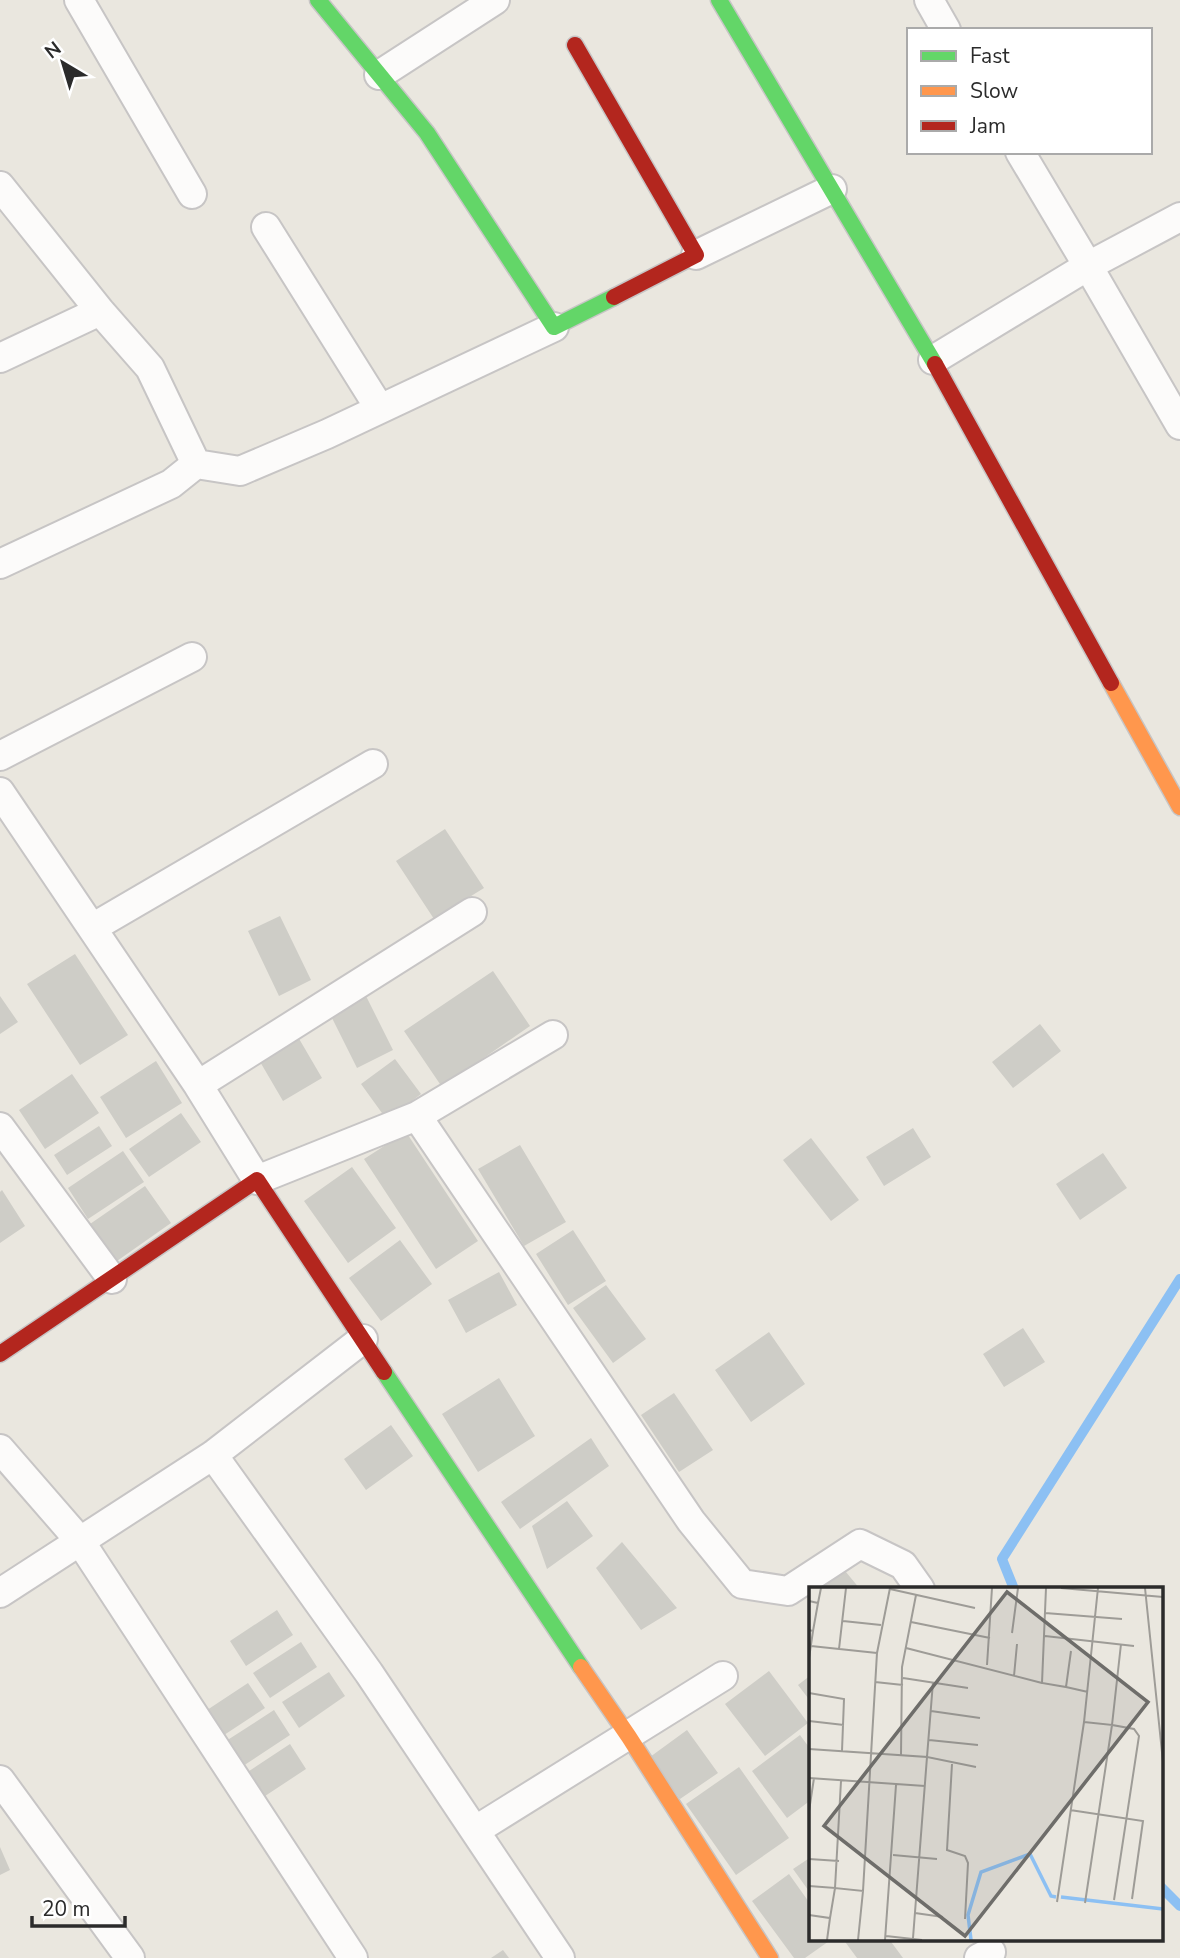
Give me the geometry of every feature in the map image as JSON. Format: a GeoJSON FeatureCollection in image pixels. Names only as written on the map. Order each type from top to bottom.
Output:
{"type":"FeatureCollection","features":[{"type":"Feature","properties":{"kind":"street"},"geometry":{"type":"LineString","coordinates":[[79,0],[192,194]]}},
{"type":"Feature","properties":{"kind":"street"},"geometry":{"type":"LineString","coordinates":[[318,0],[427,133],[554,327]]}},
{"type":"Feature","properties":{"kind":"street"},"geometry":{"type":"LineString","coordinates":[[379,75],[495,0]]}},
{"type":"Feature","properties":{"kind":"street"},"geometry":{"type":"LineString","coordinates":[[719,0],[933,360],[1180,807]]}},
{"type":"Feature","properties":{"kind":"street"},"geometry":{"type":"LineString","coordinates":[[929,0],[945,28]]}},
{"type":"Feature","properties":{"kind":"street"},"geometry":{"type":"LineString","coordinates":[[575,45],[696,255]]}},
{"type":"Feature","properties":{"kind":"street"},"geometry":{"type":"LineString","coordinates":[[1021,154],[1180,425]]}},
{"type":"Feature","properties":{"kind":"street"},"geometry":{"type":"LineString","coordinates":[[0,186],[150,369],[196,464]]}},
{"type":"Feature","properties":{"kind":"street"},"geometry":{"type":"LineString","coordinates":[[0,564],[171,484],[196,464],[240,471],[380,409],[554,327],[832,189]]}},
{"type":"Feature","properties":{"kind":"street"},"geometry":{"type":"LineString","coordinates":[[933,360],[1088,266],[1180,217]]}},
{"type":"Feature","properties":{"kind":"street"},"geometry":{"type":"LineString","coordinates":[[266,227],[380,409]]}},
{"type":"Feature","properties":{"kind":"street"},"geometry":{"type":"LineString","coordinates":[[0,358],[100,311]]}},
{"type":"Feature","properties":{"kind":"street"},"geometry":{"type":"LineString","coordinates":[[0,756],[192,657]]}},
{"type":"Feature","properties":{"kind":"street"},"geometry":{"type":"LineString","coordinates":[[92,928],[373,764]]}},
{"type":"Feature","properties":{"kind":"street"},"geometry":{"type":"LineString","coordinates":[[0,792],[198,1085],[257,1180],[629,1737],[770,1958]]}},
{"type":"Feature","properties":{"kind":"street"},"geometry":{"type":"LineString","coordinates":[[198,1085],[472,912]]}},
{"type":"Feature","properties":{"kind":"street"},"geometry":{"type":"LineString","coordinates":[[0,1354],[257,1180],[417,1116],[554,1035]]}},
{"type":"Feature","properties":{"kind":"street"},"geometry":{"type":"LineString","coordinates":[[417,1116],[691,1521],[742,1584],[788,1591],[860,1544],[903,1565],[919,1587]]}},
{"type":"Feature","properties":{"kind":"street"},"geometry":{"type":"LineString","coordinates":[[0,1127],[113,1279]]}},
{"type":"Feature","properties":{"kind":"street"},"geometry":{"type":"LineString","coordinates":[[0,1593],[213,1455],[363,1339]]}},
{"type":"Feature","properties":{"kind":"street"},"geometry":{"type":"LineString","coordinates":[[0,1449],[80,1541],[354,1958]]}},
{"type":"Feature","properties":{"kind":"street"},"geometry":{"type":"LineString","coordinates":[[213,1455],[369,1673],[560,1958]]}},
{"type":"Feature","properties":{"kind":"street"},"geometry":{"type":"LineString","coordinates":[[476,1830],[723,1676]]}},
{"type":"Feature","properties":{"kind":"street"},"geometry":{"type":"LineString","coordinates":[[0,1780],[130,1958]]}},
{"type":"Feature","properties":{"kind":"building"},"geometry":{"type":"Polygon","coordinates":[[[445,829],[484,888],[434,919],[396,861],[445,829]]]}},
{"type":"Feature","properties":{"kind":"building"},"geometry":{"type":"Polygon","coordinates":[[[280,916],[311,980],[279,996],[248,931],[280,916]]]}},
{"type":"Feature","properties":{"kind":"building"},"geometry":{"type":"Polygon","coordinates":[[[75,954],[128,1035],[80,1065],[27,984],[75,954]]]}},
{"type":"Feature","properties":{"kind":"building"},"geometry":{"type":"Polygon","coordinates":[[[493,971],[530,1026],[442,1087],[404,1031],[493,971]]]}},
{"type":"Feature","properties":{"kind":"building"},"geometry":{"type":"Polygon","coordinates":[[[0,996],[18,1022],[0,1034],[0,996]]]}},
{"type":"Feature","properties":{"kind":"building"},"geometry":{"type":"Polygon","coordinates":[[[366,996],[393,1050],[357,1068],[330,1014],[366,996]]]}},
{"type":"Feature","properties":{"kind":"building"},"geometry":{"type":"Polygon","coordinates":[[[1040,1024],[1061,1051],[1013,1088],[992,1062],[1040,1024]]]}},
{"type":"Feature","properties":{"kind":"building"},"geometry":{"type":"Polygon","coordinates":[[[298,1037],[322,1078],[283,1101],[259,1060],[298,1037]]]}},
{"type":"Feature","properties":{"kind":"building"},"geometry":{"type":"Polygon","coordinates":[[[395,1059],[421,1094],[387,1120],[361,1084],[395,1059]]]}},
{"type":"Feature","properties":{"kind":"building"},"geometry":{"type":"Polygon","coordinates":[[[156,1061],[182,1103],[126,1138],[100,1097],[156,1061]]]}},
{"type":"Feature","properties":{"kind":"building"},"geometry":{"type":"Polygon","coordinates":[[[72,1074],[99,1113],[45,1149],[19,1110],[72,1074]]]}},
{"type":"Feature","properties":{"kind":"building"},"geometry":{"type":"Polygon","coordinates":[[[181,1113],[201,1142],[149,1177],[129,1149],[181,1113]]]}},
{"type":"Feature","properties":{"kind":"building"},"geometry":{"type":"Polygon","coordinates":[[[99,1126],[112,1146],[67,1175],[54,1155],[99,1126]]]}},
{"type":"Feature","properties":{"kind":"building"},"geometry":{"type":"Polygon","coordinates":[[[913,1128],[931,1157],[884,1186],[866,1157],[913,1128]]]}},
{"type":"Feature","properties":{"kind":"building"},"geometry":{"type":"Polygon","coordinates":[[[406,1132],[478,1241],[436,1269],[364,1159],[406,1132]]]}},
{"type":"Feature","properties":{"kind":"building"},"geometry":{"type":"Polygon","coordinates":[[[811,1138],[859,1200],[831,1221],[783,1160],[811,1138]]]}},
{"type":"Feature","properties":{"kind":"building"},"geometry":{"type":"Polygon","coordinates":[[[520,1145],[566,1222],[524,1246],[478,1169],[520,1145]]]}},
{"type":"Feature","properties":{"kind":"building"},"geometry":{"type":"Polygon","coordinates":[[[123,1151],[144,1182],[88,1219],[68,1188],[123,1151]]]}},
{"type":"Feature","properties":{"kind":"building"},"geometry":{"type":"Polygon","coordinates":[[[1103,1153],[1127,1188],[1080,1220],[1056,1184],[1103,1153]]]}},
{"type":"Feature","properties":{"kind":"building"},"geometry":{"type":"Polygon","coordinates":[[[352,1167],[396,1228],[348,1263],[304,1201],[352,1167]]]}},
{"type":"Feature","properties":{"kind":"building"},"geometry":{"type":"Polygon","coordinates":[[[145,1186],[171,1223],[117,1261],[90,1224],[145,1186]]]}},
{"type":"Feature","properties":{"kind":"building"},"geometry":{"type":"Polygon","coordinates":[[[2,1190],[25,1226],[0,1243],[0,1192],[2,1190]]]}},
{"type":"Feature","properties":{"kind":"building"},"geometry":{"type":"Polygon","coordinates":[[[573,1230],[606,1281],[568,1305],[536,1254],[573,1230]]]}},
{"type":"Feature","properties":{"kind":"building"},"geometry":{"type":"Polygon","coordinates":[[[400,1240],[432,1284],[381,1321],[349,1278],[400,1240]]]}},
{"type":"Feature","properties":{"kind":"building"},"geometry":{"type":"Polygon","coordinates":[[[499,1272],[517,1305],[466,1333],[448,1300],[499,1272]]]}},
{"type":"Feature","properties":{"kind":"building"},"geometry":{"type":"Polygon","coordinates":[[[606,1285],[646,1339],[613,1363],[573,1308],[606,1285]]]}},
{"type":"Feature","properties":{"kind":"building"},"geometry":{"type":"Polygon","coordinates":[[[1023,1328],[1045,1362],[1004,1387],[983,1354],[1023,1328]]]}},
{"type":"Feature","properties":{"kind":"building"},"geometry":{"type":"Polygon","coordinates":[[[769,1332],[805,1384],[751,1422],[715,1370],[769,1332]]]}},
{"type":"Feature","properties":{"kind":"building"},"geometry":{"type":"Polygon","coordinates":[[[499,1378],[535,1436],[478,1472],[442,1414],[499,1378]]]}},
{"type":"Feature","properties":{"kind":"building"},"geometry":{"type":"Polygon","coordinates":[[[674,1393],[713,1450],[679,1472],[641,1415],[674,1393]]]}},
{"type":"Feature","properties":{"kind":"building"},"geometry":{"type":"Polygon","coordinates":[[[391,1425],[413,1456],[366,1490],[344,1459],[391,1425]]]}},
{"type":"Feature","properties":{"kind":"building"},"geometry":{"type":"Polygon","coordinates":[[[591,1438],[609,1466],[520,1529],[501,1502],[591,1438]]]}},
{"type":"Feature","properties":{"kind":"building"},"geometry":{"type":"Polygon","coordinates":[[[567,1501],[593,1536],[547,1569],[532,1526],[567,1501]]]}},
{"type":"Feature","properties":{"kind":"building"},"geometry":{"type":"Polygon","coordinates":[[[622,1542],[677,1608],[641,1630],[596,1568],[622,1542]]]}},
{"type":"Feature","properties":{"kind":"building"},"geometry":{"type":"Polygon","coordinates":[[[841,1566],[858,1587],[816,1587],[841,1566]]]}},
{"type":"Feature","properties":{"kind":"building"},"geometry":{"type":"Polygon","coordinates":[[[277,1610],[293,1635],[246,1666],[230,1641],[277,1610]]]}},
{"type":"Feature","properties":{"kind":"building"},"geometry":{"type":"Polygon","coordinates":[[[301,1642],[317,1667],[270,1698],[253,1673],[301,1642]]]}},
{"type":"Feature","properties":{"kind":"building"},"geometry":{"type":"Polygon","coordinates":[[[769,1671],[808,1723],[765,1756],[725,1704],[769,1671]]]}},
{"type":"Feature","properties":{"kind":"building"},"geometry":{"type":"Polygon","coordinates":[[[329,1672],[345,1696],[299,1728],[282,1702],[329,1672]]]}},
{"type":"Feature","properties":{"kind":"building"},"geometry":{"type":"Polygon","coordinates":[[[809,1677],[809,1699],[798,1685],[809,1677]]]}},
{"type":"Feature","properties":{"kind":"building"},"geometry":{"type":"Polygon","coordinates":[[[248,1683],[265,1708],[218,1739],[201,1714],[248,1683]]]}},
{"type":"Feature","properties":{"kind":"building"},"geometry":{"type":"Polygon","coordinates":[[[274,1710],[290,1735],[243,1766],[226,1741],[274,1710]]]}},
{"type":"Feature","properties":{"kind":"building"},"geometry":{"type":"Polygon","coordinates":[[[687,1730],[718,1773],[680,1799],[650,1757],[687,1730]]]}},
{"type":"Feature","properties":{"kind":"building"},"geometry":{"type":"Polygon","coordinates":[[[800,1735],[809,1747],[809,1802],[787,1818],[752,1771],[800,1735]]]}},
{"type":"Feature","properties":{"kind":"building"},"geometry":{"type":"Polygon","coordinates":[[[290,1744],[306,1769],[259,1800],[243,1775],[290,1744]]]}},
{"type":"Feature","properties":{"kind":"building"},"geometry":{"type":"Polygon","coordinates":[[[739,1767],[789,1838],[736,1875],[686,1804],[739,1767]]]}},
{"type":"Feature","properties":{"kind":"building"},"geometry":{"type":"Polygon","coordinates":[[[0,1847],[10,1870],[0,1875],[0,1847]]]}},
{"type":"Feature","properties":{"kind":"building"},"geometry":{"type":"Polygon","coordinates":[[[809,1858],[809,1891],[793,1869],[809,1858]]]}},
{"type":"Feature","properties":{"kind":"building"},"geometry":{"type":"Polygon","coordinates":[[[789,1874],[809,1902],[809,1940],[831,1940],[805,1958],[794,1958],[752,1901],[789,1874]]]}},
{"type":"Feature","properties":{"kind":"building"},"geometry":{"type":"Polygon","coordinates":[[[844,1940],[890,1940],[903,1958],[857,1958],[844,1940]]]}},
{"type":"Feature","properties":{"kind":"building"},"geometry":{"type":"Polygon","coordinates":[[[503,1950],[509,1958],[491,1958],[503,1950]]]}},
{"type":"Feature","properties":{"kind":"waterway"},"geometry":{"type":"LineString","coordinates":[[1013,1587],[1002,1559],[1180,1279]]}},
{"type":"Feature","properties":{"kind":"waterway"},"geometry":{"type":"LineString","coordinates":[[1162,1888],[1180,1906]]}},
{"type":"Feature","properties":{"kind":"traffic: fast"},"geometry":{"type":"LineString","coordinates":[[318,0],[427,133],[554,327],[614,297]]}},
{"type":"Feature","properties":{"kind":"traffic: fast"},"geometry":{"type":"LineString","coordinates":[[719,0],[935,364]]}},
{"type":"Feature","properties":{"kind":"traffic: fast"},"geometry":{"type":"LineString","coordinates":[[384,1372],[581,1667]]}},
{"type":"Feature","properties":{"kind":"traffic: slow"},"geometry":{"type":"LineString","coordinates":[[1111,683],[1180,807]]}},
{"type":"Feature","properties":{"kind":"traffic: slow"},"geometry":{"type":"LineString","coordinates":[[581,1667],[629,1737],[770,1958]]}},
{"type":"Feature","properties":{"kind":"traffic: jam"},"geometry":{"type":"LineString","coordinates":[[575,45],[696,255],[614,297]]}},
{"type":"Feature","properties":{"kind":"traffic: jam"},"geometry":{"type":"LineString","coordinates":[[935,364],[1111,683]]}},
{"type":"Feature","properties":{"kind":"traffic: jam"},"geometry":{"type":"LineString","coordinates":[[0,1354],[257,1180],[384,1372]]}}]}
